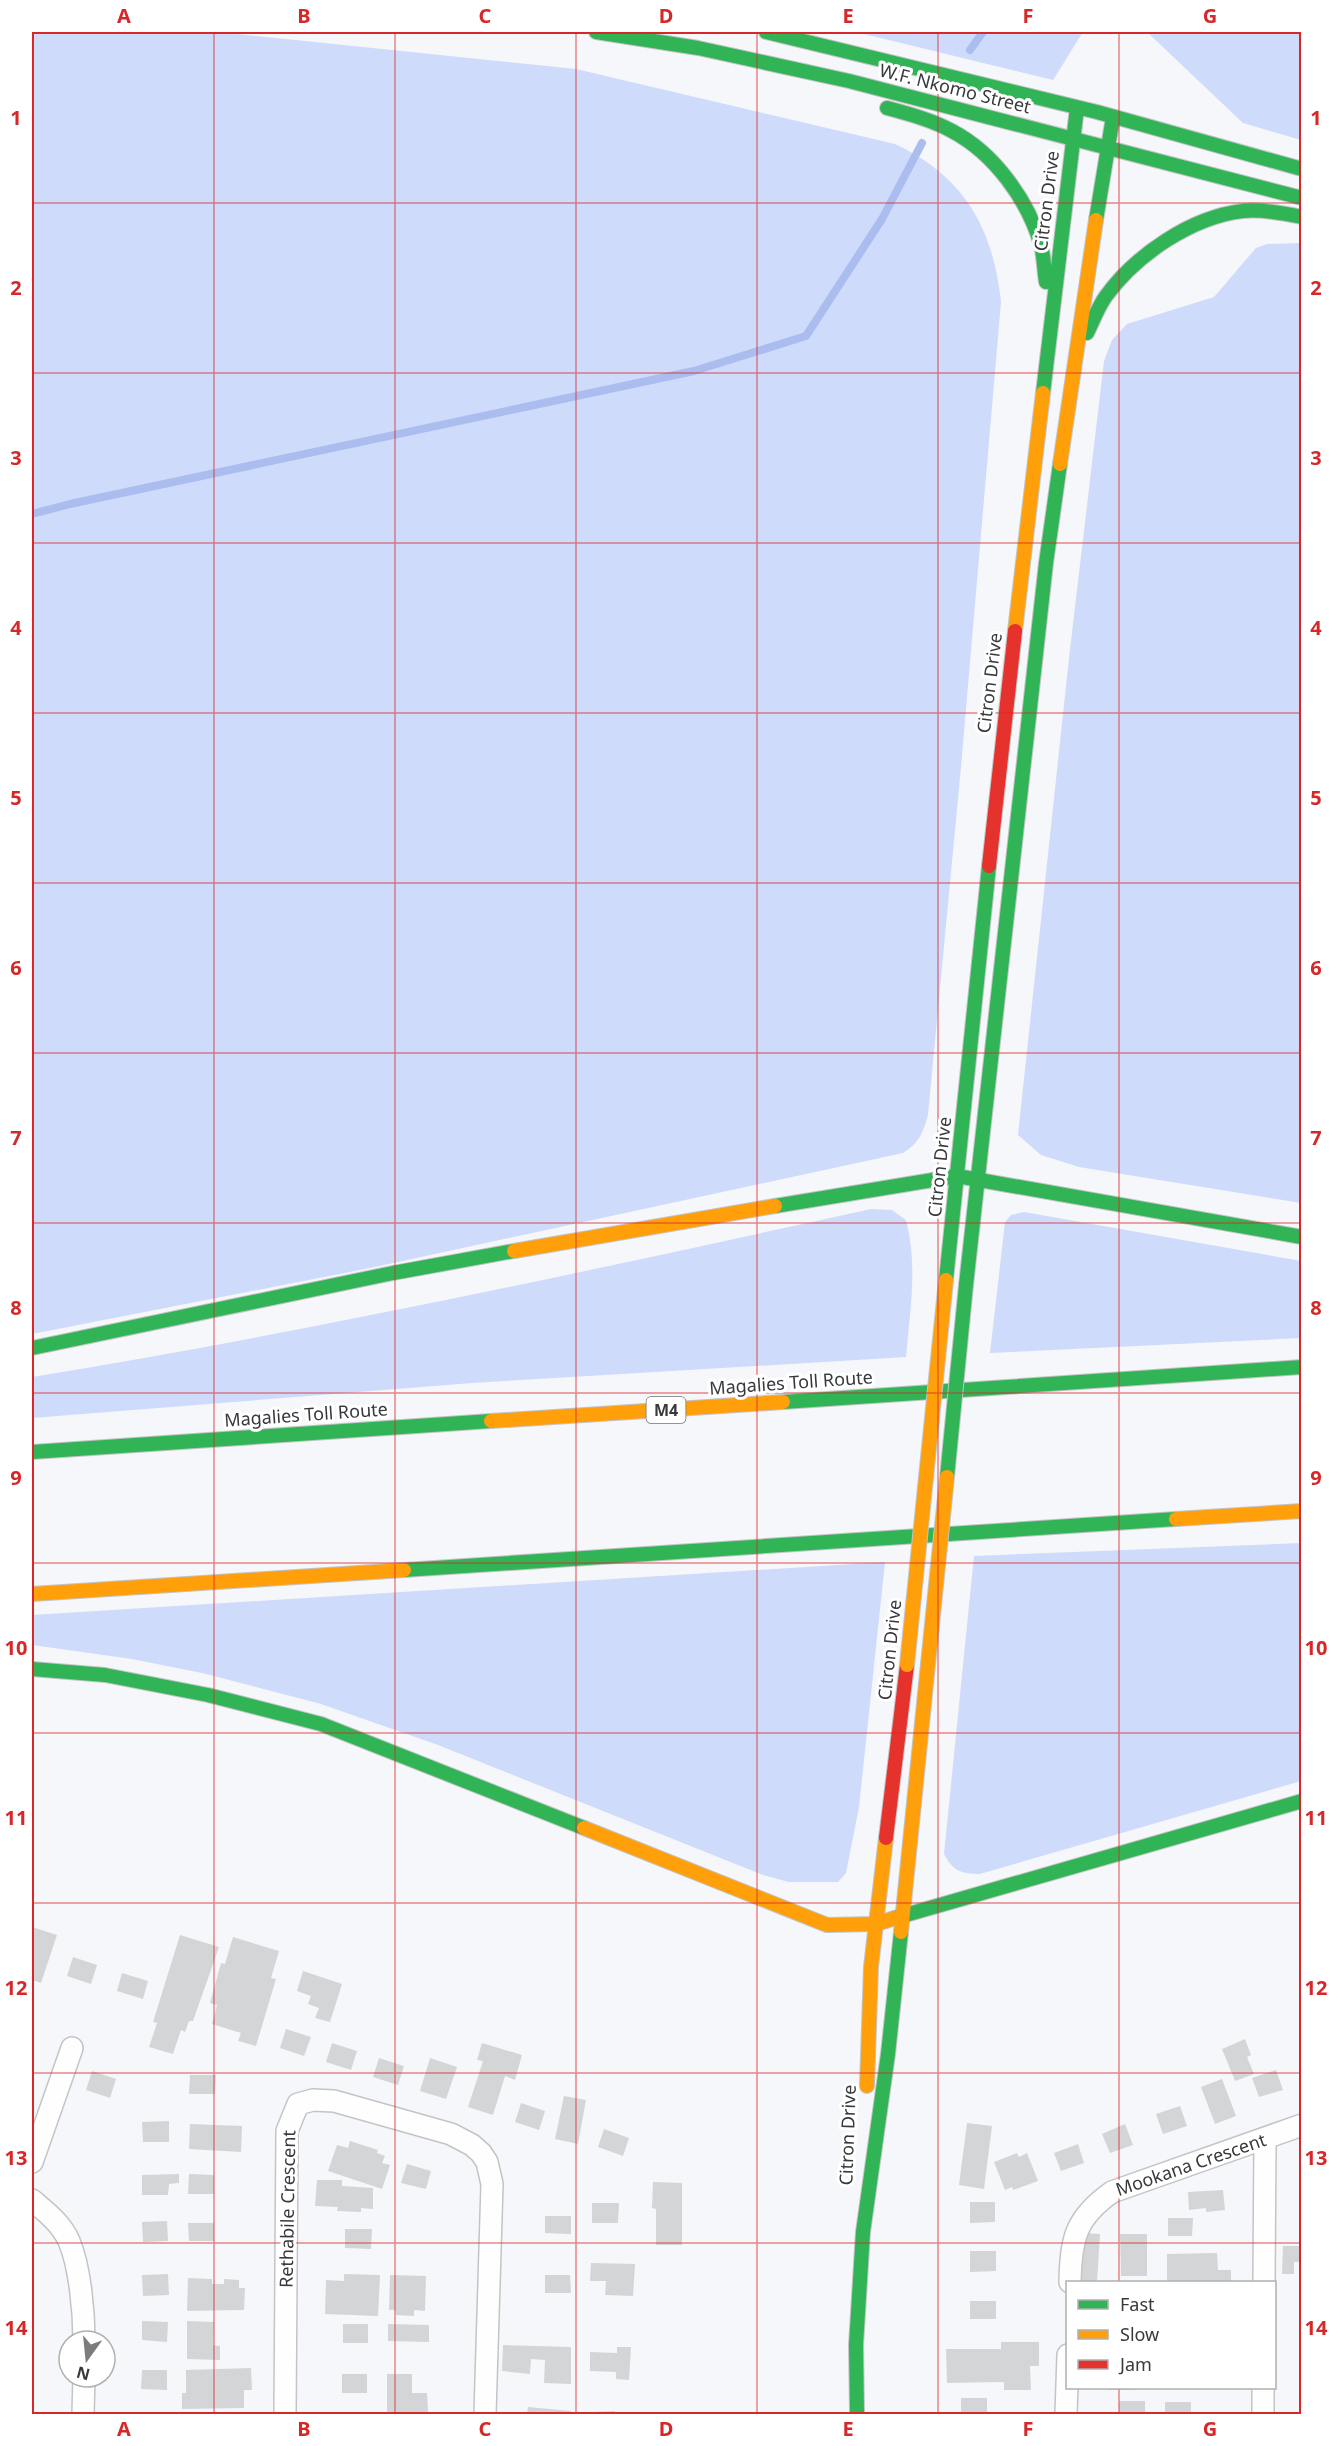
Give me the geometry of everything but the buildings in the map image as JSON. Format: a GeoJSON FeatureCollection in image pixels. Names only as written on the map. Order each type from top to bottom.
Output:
{"type":"FeatureCollection","features":[{"type":"Feature","properties":{"kind":"main road","name":"W.F. Nkomo Street"},"geometry":{"type":"LineString","coordinates":[[596,32],[637,37],[766,62],[881,89],[1302,198]]}},
{"type":"Feature","properties":{"kind":"main road","name":"W.F. Nkomo Street"},"geometry":{"type":"LineString","coordinates":[[766,32],[1113,117],[1302,169]]}},
{"type":"Feature","properties":{"kind":"main road"},"geometry":{"type":"LineString","coordinates":[[637,37],[820,89]]}},
{"type":"Feature","properties":{"kind":"main road"},"geometry":{"type":"LineString","coordinates":[[877,105],[954,132],[981,152],[1006,178],[1041,245],[1046,285],[1046,362]]}},
{"type":"Feature","properties":{"kind":"main road","name":"Citron Drive"},"geometry":{"type":"LineString","coordinates":[[856,2415],[856,2345],[863,2232],[871,1966],[907,1665],[1002,736],[1077,108]]}},
{"type":"Feature","properties":{"kind":"main road","name":"Citron Drive"},"geometry":{"type":"LineString","coordinates":[[863,2232],[888,2054],[966,1285],[1046,563],[1072,373],[1113,117]]}},
{"type":"Feature","properties":{"kind":"main road"},"geometry":{"type":"LineString","coordinates":[[1072,373],[1087,333],[1104,298],[1119,280],[1144,258],[1182,232],[1216,217],[1242,211],[1282,213],[1302,217]]}},
{"type":"Feature","properties":{"kind":"main road"},"geometry":{"type":"LineString","coordinates":[[32,1348],[393,1273],[741,1211],[957,1176],[1302,1237]]}},
{"type":"Feature","properties":{"kind":"main road","name":"Magalies Toll Route"},"geometry":{"type":"LineString","coordinates":[[32,1452],[1302,1367]]}},
{"type":"Feature","properties":{"kind":"main road"},"geometry":{"type":"LineString","coordinates":[[32,1594],[1302,1511]]}},
{"type":"Feature","properties":{"kind":"main road"},"geometry":{"type":"LineString","coordinates":[[32,1669],[105,1675],[208,1695],[321,1724],[827,1925],[876,1924],[1302,1801]]}},
{"type":"Feature","properties":{"kind":"street"},"geometry":{"type":"LineString","coordinates":[[32,2162],[72,2048]]}},
{"type":"Feature","properties":{"kind":"street","name":"Rethabile Crescent"},"geometry":{"type":"LineString","coordinates":[[285,2415],[286,2131],[298,2104],[313,2100],[334,2101],[451,2134],[472,2145],[487,2162],[492,2184],[485,2415]]}},
{"type":"Feature","properties":{"kind":"street","name":"Mookana Crescent"},"geometry":{"type":"LineString","coordinates":[[1070,2281],[1072,2250],[1078,2227],[1093,2206],[1112,2192],[1302,2125]]}},
{"type":"Feature","properties":{"kind":"street"},"geometry":{"type":"LineString","coordinates":[[1264,2281],[1265,2139]]}},
{"type":"Feature","properties":{"kind":"street"},"geometry":{"type":"LineString","coordinates":[[32,2200],[55,2219],[69,2240],[76,2269],[83,2329]]}},
{"type":"Feature","properties":{"kind":"street"},"geometry":{"type":"LineString","coordinates":[[83,2415],[84,2389]]}},
{"type":"Feature","properties":{"kind":"street"},"geometry":{"type":"LineString","coordinates":[[1066,2415],[1067,2389]]}},
{"type":"Feature","properties":{"kind":"street"},"geometry":{"type":"LineString","coordinates":[[1263,2389],[1263,2415]]}},
{"type":"Feature","properties":{"kind":"shaded area"},"geometry":{"type":"Polygon","coordinates":[[[32,32],[218,32],[576,69],[895,144],[940,172],[971,207],[991,251],[1001,302],[928,1115],[920,1137],[903,1153],[370,1268],[32,1334],[32,32]]]}},
{"type":"Feature","properties":{"kind":"shaded area"},"geometry":{"type":"Polygon","coordinates":[[[856,32],[1083,32],[1053,80],[856,32]]]}},
{"type":"Feature","properties":{"kind":"shaded area"},"geometry":{"type":"Polygon","coordinates":[[[1147,32],[1301,32],[1301,140],[1243,123],[1147,32]]]}},
{"type":"Feature","properties":{"kind":"shaded area"},"geometry":{"type":"Polygon","coordinates":[[[1302,243],[1301,1203],[1079,1167],[1041,1155],[1018,1135],[1069,658],[1104,361],[1112,340],[1127,324],[1214,297],[1256,248],[1267,244],[1302,243]]]}},
{"type":"Feature","properties":{"kind":"shaded area"},"geometry":{"type":"Polygon","coordinates":[[[871,1209],[892,1210],[906,1220],[912,1254],[912,1271],[906,1357],[472,1383],[32,1418],[32,1377],[348,1320],[871,1209]]]}},
{"type":"Feature","properties":{"kind":"shaded area"},"geometry":{"type":"Polygon","coordinates":[[[1024,1212],[1301,1261],[1301,1338],[990,1353],[1005,1222],[1011,1215],[1024,1212]]]}},
{"type":"Feature","properties":{"kind":"shaded area"},"geometry":{"type":"Polygon","coordinates":[[[1301,1543],[1301,1781],[980,1874],[963,1872],[954,1868],[944,1854],[974,1556],[1301,1543]]]}},
{"type":"Feature","properties":{"kind":"shaded area"},"geometry":{"type":"Polygon","coordinates":[[[885,1562],[859,1807],[846,1873],[838,1882],[789,1882],[763,1875],[438,1745],[321,1704],[202,1673],[132,1659],[32,1645],[32,1615],[885,1562]]]}},
{"type":"Feature","properties":{"kind":"waterway"},"geometry":{"type":"LineString","coordinates":[[970,50],[983,32]]}},
{"type":"Feature","properties":{"kind":"waterway"},"geometry":{"type":"LineString","coordinates":[[32,514],[694,371],[806,336],[882,219],[922,143]]}},
{"type":"Feature","properties":{"kind":"traffic: fast"},"geometry":{"type":"LineString","coordinates":[[596,32],[698,48],[849,81],[1302,198]]}},
{"type":"Feature","properties":{"kind":"traffic: fast"},"geometry":{"type":"LineString","coordinates":[[766,32],[1097,112],[1302,169]]}},
{"type":"Feature","properties":{"kind":"traffic: fast"},"geometry":{"type":"LineString","coordinates":[[887,108],[928,120],[952,131],[967,140],[995,165],[1028,211],[1042,250],[1046,282]]}},
{"type":"Feature","properties":{"kind":"traffic: fast"},"geometry":{"type":"LineString","coordinates":[[1043,393],[1077,108]]}},
{"type":"Feature","properties":{"kind":"traffic: fast"},"geometry":{"type":"LineString","coordinates":[[1096,220],[1113,117]]}},
{"type":"Feature","properties":{"kind":"traffic: fast"},"geometry":{"type":"LineString","coordinates":[[1087,333],[1103,300],[1118,281],[1166,240],[1204,221],[1243,211],[1265,211],[1302,217]]}},
{"type":"Feature","properties":{"kind":"traffic: fast"},"geometry":{"type":"LineString","coordinates":[[966,1285],[1046,563],[1060,464]]}},
{"type":"Feature","properties":{"kind":"traffic: fast"},"geometry":{"type":"LineString","coordinates":[[946,1280],[989,866]]}},
{"type":"Feature","properties":{"kind":"traffic: fast"},"geometry":{"type":"LineString","coordinates":[[775,1206],[957,1176],[1302,1237]]}},
{"type":"Feature","properties":{"kind":"traffic: fast"},"geometry":{"type":"LineString","coordinates":[[32,1348],[393,1273],[514,1251]]}},
{"type":"Feature","properties":{"kind":"traffic: fast"},"geometry":{"type":"LineString","coordinates":[[947,1477],[966,1285]]}},
{"type":"Feature","properties":{"kind":"traffic: fast"},"geometry":{"type":"LineString","coordinates":[[783,1402],[1302,1367]]}},
{"type":"Feature","properties":{"kind":"traffic: fast"},"geometry":{"type":"LineString","coordinates":[[32,1452],[491,1421]]}},
{"type":"Feature","properties":{"kind":"traffic: fast"},"geometry":{"type":"LineString","coordinates":[[404,1570],[1176,1519]]}},
{"type":"Feature","properties":{"kind":"traffic: fast"},"geometry":{"type":"LineString","coordinates":[[32,1669],[105,1675],[208,1695],[321,1724],[584,1828]]}},
{"type":"Feature","properties":{"kind":"traffic: fast"},"geometry":{"type":"LineString","coordinates":[[895,1918],[1302,1801]]}},
{"type":"Feature","properties":{"kind":"traffic: fast"},"geometry":{"type":"LineString","coordinates":[[857,2414],[856,2345],[863,2232],[888,2054],[901,1932]]}},
{"type":"Feature","properties":{"kind":"traffic: slow"},"geometry":{"type":"LineString","coordinates":[[1060,464],[1096,220]]}},
{"type":"Feature","properties":{"kind":"traffic: slow"},"geometry":{"type":"LineString","coordinates":[[1015,631],[1043,393]]}},
{"type":"Feature","properties":{"kind":"traffic: slow"},"geometry":{"type":"LineString","coordinates":[[514,1251],[775,1206]]}},
{"type":"Feature","properties":{"kind":"traffic: slow"},"geometry":{"type":"LineString","coordinates":[[907,1665],[946,1280]]}},
{"type":"Feature","properties":{"kind":"traffic: slow"},"geometry":{"type":"LineString","coordinates":[[491,1421],[783,1402]]}},
{"type":"Feature","properties":{"kind":"traffic: slow"},"geometry":{"type":"LineString","coordinates":[[928,1664],[947,1477]]}},
{"type":"Feature","properties":{"kind":"traffic: slow"},"geometry":{"type":"LineString","coordinates":[[1176,1519],[1302,1511]]}},
{"type":"Feature","properties":{"kind":"traffic: slow"},"geometry":{"type":"LineString","coordinates":[[32,1594],[404,1570]]}},
{"type":"Feature","properties":{"kind":"traffic: slow"},"geometry":{"type":"LineString","coordinates":[[901,1932],[928,1664]]}},
{"type":"Feature","properties":{"kind":"traffic: slow"},"geometry":{"type":"LineString","coordinates":[[584,1828],[827,1925],[876,1924],[895,1918]]}},
{"type":"Feature","properties":{"kind":"traffic: slow"},"geometry":{"type":"LineString","coordinates":[[867,2086],[871,1967],[886,1838]]}},
{"type":"Feature","properties":{"kind":"traffic: jam"},"geometry":{"type":"LineString","coordinates":[[989,866],[1015,631]]}},
{"type":"Feature","properties":{"kind":"traffic: jam"},"geometry":{"type":"LineString","coordinates":[[886,1838],[907,1665]]}}]}
